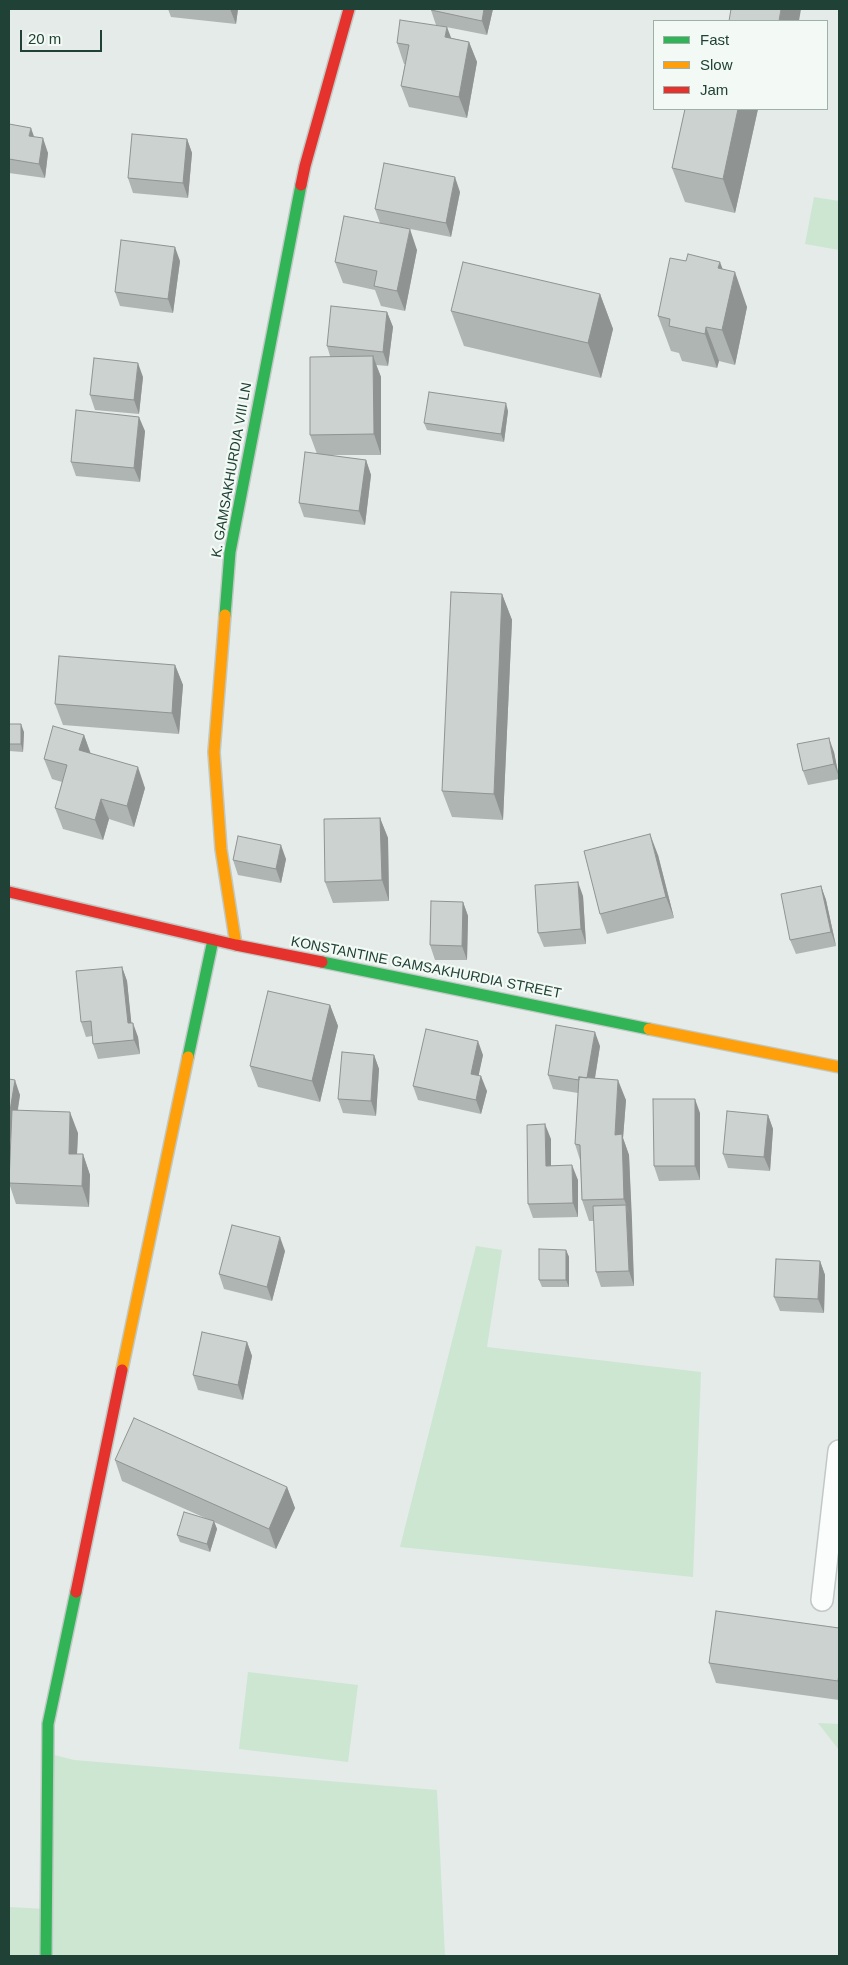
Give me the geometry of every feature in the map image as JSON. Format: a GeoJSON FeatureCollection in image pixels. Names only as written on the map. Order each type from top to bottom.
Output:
{"type":"FeatureCollection","features":[{"type":"Feature","properties":{"kind":"street","name":"K. GAMSAKHURDIA VIII LN"},"geometry":{"type":"LineString","coordinates":[[236,945],[221,849],[214,752],[230,552],[305,166],[349,9]]}},
{"type":"Feature","properties":{"kind":"street","name":"KONSTANTINE GAMSAKHURDIA STREET"},"geometry":{"type":"LineString","coordinates":[[9,892],[236,945],[839,1066]]}},
{"type":"Feature","properties":{"kind":"street"},"geometry":{"type":"LineString","coordinates":[[46,1956],[48,1724],[213,940]]}},
{"type":"Feature","properties":{"kind":"street"},"geometry":{"type":"LineString","coordinates":[[822,1600],[839,1451]]}},
{"type":"Feature","properties":{"kind":"green space"},"geometry":{"type":"Polygon","coordinates":[[[814,197],[839,201],[839,250],[805,244],[814,197]]]}},
{"type":"Feature","properties":{"kind":"green space"},"geometry":{"type":"Polygon","coordinates":[[[476,1246],[502,1250],[487,1347],[701,1372],[693,1577],[400,1547],[476,1246]]]}},
{"type":"Feature","properties":{"kind":"green space"},"geometry":{"type":"Polygon","coordinates":[[[248,1672],[358,1685],[348,1762],[239,1749],[248,1672]]]}},
{"type":"Feature","properties":{"kind":"green space"},"geometry":{"type":"Polygon","coordinates":[[[818,1723],[839,1724],[839,1750],[818,1723]]]}},
{"type":"Feature","properties":{"kind":"green space"},"geometry":{"type":"Polygon","coordinates":[[[47,1753],[74,1760],[437,1790],[445,1956],[9,1956],[9,1907],[46,1909],[47,1753]]]}},
{"type":"Feature","properties":{"kind":"building"},"geometry":{"type":"Polygon","coordinates":[[[432,9],[484,9],[482,21],[432,9]]]}},
{"type":"Feature","properties":{"kind":"building"},"geometry":{"type":"Polygon","coordinates":[[[731,9],[781,9],[779,20],[729,20],[731,9]]]}},
{"type":"Feature","properties":{"kind":"building"},"geometry":{"type":"Polygon","coordinates":[[[400,20],[447,27],[445,37],[469,42],[459,97],[401,86],[409,45],[397,43],[400,20]]]}},
{"type":"Feature","properties":{"kind":"building"},"geometry":{"type":"Polygon","coordinates":[[[685,110],[738,110],[723,179],[672,168],[685,110]]]}},
{"type":"Feature","properties":{"kind":"building"},"geometry":{"type":"Polygon","coordinates":[[[9,124],[31,128],[29,136],[43,138],[39,164],[9,159],[9,124]]]}},
{"type":"Feature","properties":{"kind":"building"},"geometry":{"type":"Polygon","coordinates":[[[132,134],[187,139],[183,183],[128,178],[132,134]]]}},
{"type":"Feature","properties":{"kind":"building"},"geometry":{"type":"Polygon","coordinates":[[[384,163],[455,177],[446,223],[375,209],[384,163]]]}},
{"type":"Feature","properties":{"kind":"building"},"geometry":{"type":"Polygon","coordinates":[[[344,216],[410,229],[397,291],[374,286],[377,271],[335,262],[344,216]]]}},
{"type":"Feature","properties":{"kind":"building"},"geometry":{"type":"Polygon","coordinates":[[[121,240],[175,247],[168,299],[115,292],[121,240]]]}},
{"type":"Feature","properties":{"kind":"building"},"geometry":{"type":"Polygon","coordinates":[[[688,254],[720,262],[718,268],[735,272],[722,330],[706,327],[705,334],[669,326],[670,319],[658,316],[670,258],[686,261],[688,254]]]}},
{"type":"Feature","properties":{"kind":"building"},"geometry":{"type":"Polygon","coordinates":[[[463,262],[600,294],[588,343],[451,311],[463,262]]]}},
{"type":"Feature","properties":{"kind":"building"},"geometry":{"type":"Polygon","coordinates":[[[331,306],[387,312],[383,352],[327,346],[331,306]]]}},
{"type":"Feature","properties":{"kind":"building"},"geometry":{"type":"Polygon","coordinates":[[[373,356],[374,434],[310,435],[310,357],[373,356]]]}},
{"type":"Feature","properties":{"kind":"building"},"geometry":{"type":"Polygon","coordinates":[[[94,358],[138,363],[134,400],[90,395],[94,358]]]}},
{"type":"Feature","properties":{"kind":"building"},"geometry":{"type":"Polygon","coordinates":[[[429,392],[506,403],[501,434],[424,423],[429,392]]]}},
{"type":"Feature","properties":{"kind":"building"},"geometry":{"type":"Polygon","coordinates":[[[76,410],[139,417],[134,468],[71,462],[76,410]]]}},
{"type":"Feature","properties":{"kind":"building"},"geometry":{"type":"Polygon","coordinates":[[[305,452],[366,460],[359,511],[299,503],[305,452]]]}},
{"type":"Feature","properties":{"kind":"building"},"geometry":{"type":"Polygon","coordinates":[[[451,592],[502,594],[494,794],[442,791],[451,592]]]}},
{"type":"Feature","properties":{"kind":"building"},"geometry":{"type":"Polygon","coordinates":[[[59,656],[175,665],[172,713],[55,704],[59,656]]]}},
{"type":"Feature","properties":{"kind":"building"},"geometry":{"type":"Polygon","coordinates":[[[9,724],[21,724],[21,744],[9,744],[9,724]]]}},
{"type":"Feature","properties":{"kind":"building"},"geometry":{"type":"Polygon","coordinates":[[[53,726],[84,735],[79,750],[138,767],[127,806],[101,799],[95,820],[55,808],[67,765],[44,759],[53,726]]]}},
{"type":"Feature","properties":{"kind":"building"},"geometry":{"type":"Polygon","coordinates":[[[829,738],[834,764],[803,771],[797,744],[829,738]]]}},
{"type":"Feature","properties":{"kind":"building"},"geometry":{"type":"Polygon","coordinates":[[[380,818],[382,880],[325,882],[324,819],[380,818]]]}},
{"type":"Feature","properties":{"kind":"building"},"geometry":{"type":"Polygon","coordinates":[[[650,834],[666,897],[600,914],[584,851],[650,834]]]}},
{"type":"Feature","properties":{"kind":"building"},"geometry":{"type":"Polygon","coordinates":[[[238,836],[281,845],[276,869],[233,860],[238,836]]]}},
{"type":"Feature","properties":{"kind":"building"},"geometry":{"type":"Polygon","coordinates":[[[578,882],[581,929],[538,933],[535,885],[578,882]]]}},
{"type":"Feature","properties":{"kind":"building"},"geometry":{"type":"Polygon","coordinates":[[[821,886],[831,932],[790,940],[781,894],[821,886]]]}},
{"type":"Feature","properties":{"kind":"building"},"geometry":{"type":"Polygon","coordinates":[[[431,901],[463,902],[462,946],[430,945],[431,901]]]}},
{"type":"Feature","properties":{"kind":"building"},"geometry":{"type":"Polygon","coordinates":[[[122,967],[128,1023],[133,1023],[134,1040],[93,1044],[91,1021],[81,1022],[76,971],[122,967]]]}},
{"type":"Feature","properties":{"kind":"building"},"geometry":{"type":"Polygon","coordinates":[[[268,991],[330,1005],[312,1081],[250,1066],[268,991]]]}},
{"type":"Feature","properties":{"kind":"building"},"geometry":{"type":"Polygon","coordinates":[[[556,1025],[595,1032],[587,1078],[579,1077],[579,1080],[548,1075],[556,1025]]]}},
{"type":"Feature","properties":{"kind":"building"},"geometry":{"type":"Polygon","coordinates":[[[426,1029],[478,1041],[471,1074],[481,1076],[476,1100],[413,1086],[426,1029]]]}},
{"type":"Feature","properties":{"kind":"building"},"geometry":{"type":"Polygon","coordinates":[[[342,1052],[374,1055],[371,1101],[338,1099],[342,1052]]]}},
{"type":"Feature","properties":{"kind":"building"},"geometry":{"type":"Polygon","coordinates":[[[579,1077],[618,1080],[615,1135],[622,1134],[624,1199],[582,1200],[580,1145],[575,1144],[579,1077]]]}},
{"type":"Feature","properties":{"kind":"building"},"geometry":{"type":"Polygon","coordinates":[[[9,1079],[15,1080],[9,1117],[9,1079]]]}},
{"type":"Feature","properties":{"kind":"building"},"geometry":{"type":"Polygon","coordinates":[[[653,1099],[695,1099],[695,1166],[654,1166],[653,1099]]]}},
{"type":"Feature","properties":{"kind":"building"},"geometry":{"type":"Polygon","coordinates":[[[12,1110],[70,1112],[69,1154],[83,1154],[82,1186],[9,1183],[12,1110]]]}},
{"type":"Feature","properties":{"kind":"building"},"geometry":{"type":"Polygon","coordinates":[[[727,1111],[768,1115],[764,1157],[723,1154],[727,1111]]]}},
{"type":"Feature","properties":{"kind":"building"},"geometry":{"type":"Polygon","coordinates":[[[545,1124],[546,1166],[572,1165],[573,1203],[528,1204],[527,1125],[545,1124]]]}},
{"type":"Feature","properties":{"kind":"building"},"geometry":{"type":"Polygon","coordinates":[[[626,1205],[629,1271],[596,1272],[593,1206],[626,1205]]]}},
{"type":"Feature","properties":{"kind":"building"},"geometry":{"type":"Polygon","coordinates":[[[232,1225],[280,1237],[267,1287],[219,1274],[232,1225]]]}},
{"type":"Feature","properties":{"kind":"building"},"geometry":{"type":"Polygon","coordinates":[[[539,1249],[566,1250],[566,1280],[539,1280],[539,1249]]]}},
{"type":"Feature","properties":{"kind":"building"},"geometry":{"type":"Polygon","coordinates":[[[776,1259],[820,1261],[818,1299],[774,1297],[776,1259]]]}},
{"type":"Feature","properties":{"kind":"building"},"geometry":{"type":"Polygon","coordinates":[[[202,1332],[247,1342],[238,1385],[193,1375],[202,1332]]]}},
{"type":"Feature","properties":{"kind":"building"},"geometry":{"type":"Polygon","coordinates":[[[134,1418],[287,1487],[269,1529],[115,1460],[134,1418]]]}},
{"type":"Feature","properties":{"kind":"building"},"geometry":{"type":"Polygon","coordinates":[[[184,1512],[214,1521],[207,1544],[177,1535],[184,1512]]]}},
{"type":"Feature","properties":{"kind":"building"},"geometry":{"type":"Polygon","coordinates":[[[716,1611],[839,1628],[838,1681],[709,1663],[716,1611]]]}},
{"type":"Feature","properties":{"kind":"traffic: fast"},"geometry":{"type":"LineString","coordinates":[[225,615],[230,552],[301,185]]}},
{"type":"Feature","properties":{"kind":"traffic: fast"},"geometry":{"type":"LineString","coordinates":[[188,1057],[213,940]]}},
{"type":"Feature","properties":{"kind":"traffic: fast"},"geometry":{"type":"LineString","coordinates":[[322,962],[649,1029]]}},
{"type":"Feature","properties":{"kind":"traffic: fast"},"geometry":{"type":"LineString","coordinates":[[46,1956],[48,1724],[76,1592]]}},
{"type":"Feature","properties":{"kind":"traffic: slow"},"geometry":{"type":"LineString","coordinates":[[225,615],[214,752],[221,849],[236,945]]}},
{"type":"Feature","properties":{"kind":"traffic: slow"},"geometry":{"type":"LineString","coordinates":[[649,1029],[839,1067]]}},
{"type":"Feature","properties":{"kind":"traffic: slow"},"geometry":{"type":"LineString","coordinates":[[122,1370],[188,1057]]}},
{"type":"Feature","properties":{"kind":"traffic: jam"},"geometry":{"type":"LineString","coordinates":[[301,185],[349,9]]}},
{"type":"Feature","properties":{"kind":"traffic: jam"},"geometry":{"type":"LineString","coordinates":[[9,892],[236,945],[322,962]]}},
{"type":"Feature","properties":{"kind":"traffic: jam"},"geometry":{"type":"LineString","coordinates":[[76,1592],[122,1370]]}}]}
